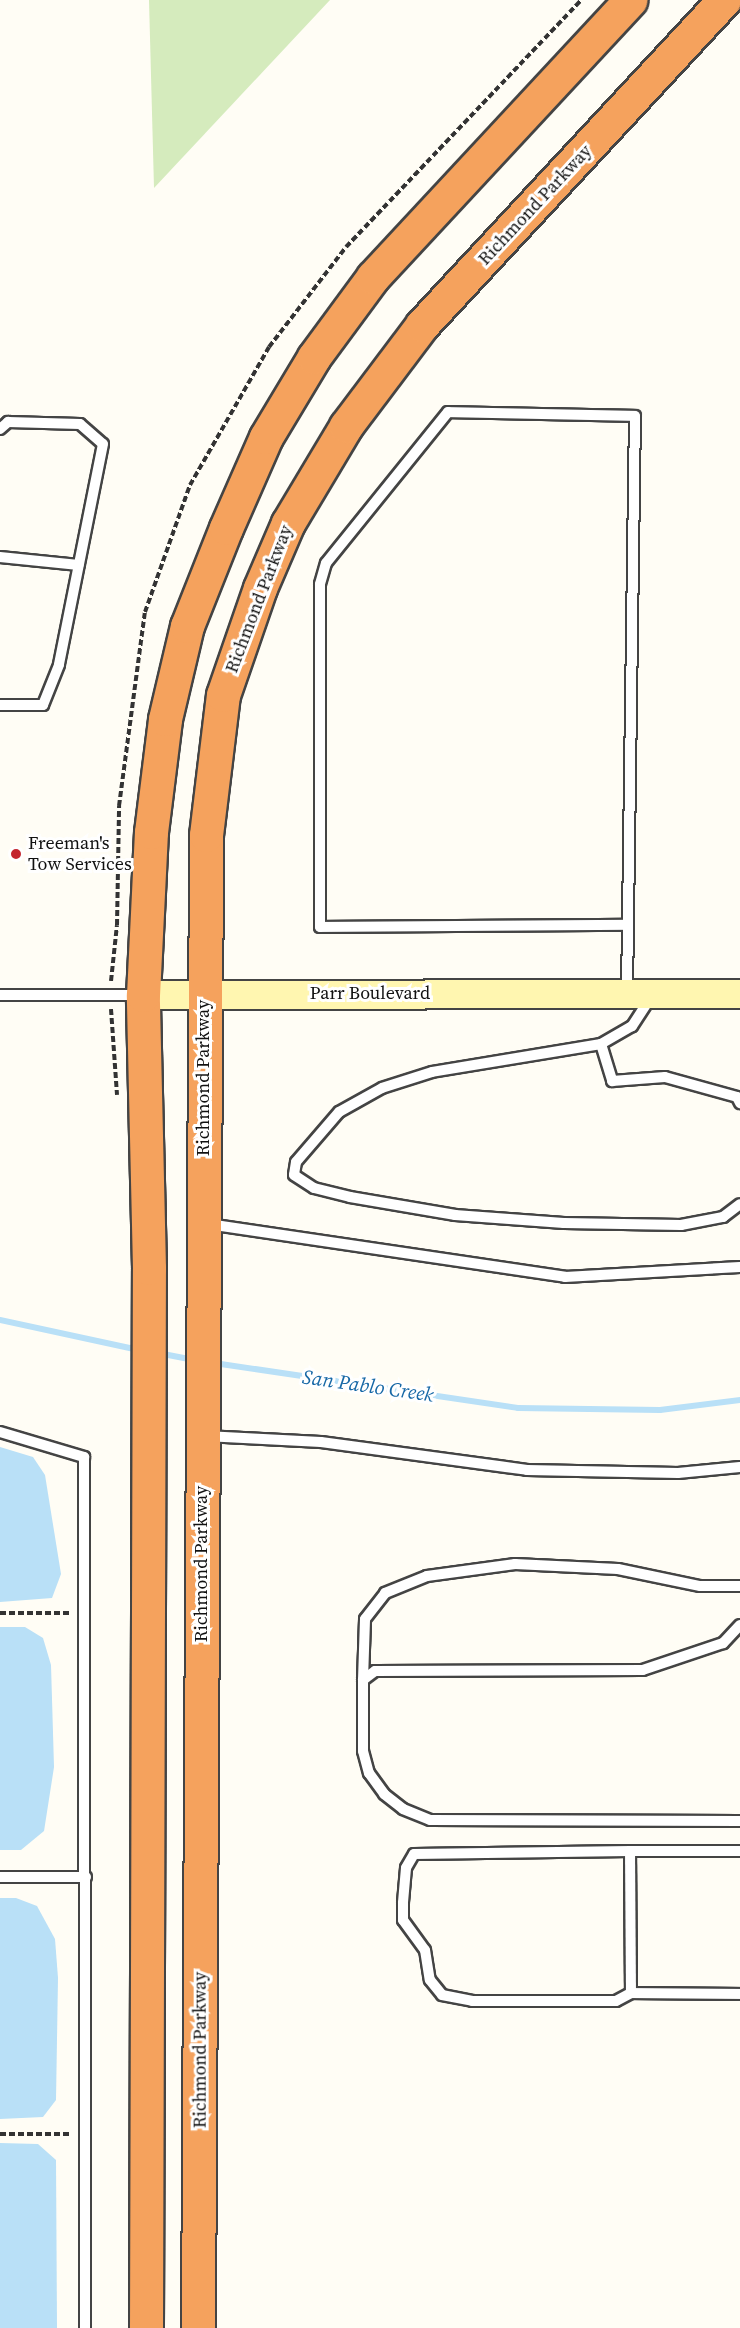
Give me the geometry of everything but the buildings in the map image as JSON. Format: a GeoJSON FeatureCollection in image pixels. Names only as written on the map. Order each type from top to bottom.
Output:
{"type":"FeatureCollection","features":[{"type":"Feature","properties":{"kind":"highway"},"geometry":{"type":"LineString","coordinates":[[146,2328],[149,1268],[142,995],[151,832],[165,719],[187,626],[266,437],[314,357],[373,277],[630,0]]}},
{"type":"Feature","properties":{"kind":"highway","name":"Richmond Parkway"},"geometry":{"type":"LineString","coordinates":[[198,2328],[202,1223],[206,835],[223,695],[260,588],[288,523],[346,426],[422,325],[724,0]]}},
{"type":"Feature","properties":{"kind":"street","name":"Parr Boulevard"},"geometry":{"type":"LineString","coordinates":[[142,995],[204,993],[740,994]]}},
{"type":"Feature","properties":{"kind":"lane"},"geometry":{"type":"LineString","coordinates":[[628,925],[320,927],[320,584],[326,563],[448,412],[635,416],[628,925],[640,994],[632,1026],[601,1044],[432,1072],[382,1088],[339,1112],[296,1162],[294,1175],[314,1188],[361,1199],[455,1215],[564,1223],[681,1225],[723,1217],[740,1204]]}},
{"type":"Feature","properties":{"kind":"lane"},"geometry":{"type":"LineString","coordinates":[[0,429],[8,422],[80,424],[103,444],[59,665],[43,705],[0,705]]}},
{"type":"Feature","properties":{"kind":"lane"},"geometry":{"type":"LineString","coordinates":[[0,557],[79,565]]}},
{"type":"Feature","properties":{"kind":"lane","name":"Parr Boulevard"},"geometry":{"type":"LineString","coordinates":[[0,995],[142,995]]}},
{"type":"Feature","properties":{"kind":"lane"},"geometry":{"type":"LineString","coordinates":[[601,1044],[612,1081],[665,1077],[737,1096],[740,1103]]}},
{"type":"Feature","properties":{"kind":"lane"},"geometry":{"type":"LineString","coordinates":[[202,1223],[565,1277],[740,1267]]}},
{"type":"Feature","properties":{"kind":"lane"},"geometry":{"type":"LineString","coordinates":[[0,1432],[84,1457],[85,2328]]}},
{"type":"Feature","properties":{"kind":"lane"},"geometry":{"type":"LineString","coordinates":[[202,1436],[321,1442],[527,1470],[678,1473],[740,1467]]}},
{"type":"Feature","properties":{"kind":"lane"},"geometry":{"type":"LineString","coordinates":[[740,1586],[700,1586],[618,1569],[515,1564],[427,1576],[385,1593],[365,1619],[363,1680],[363,1751],[369,1773],[384,1794],[403,1809],[430,1820],[740,1821]]}},
{"type":"Feature","properties":{"kind":"lane"},"geometry":{"type":"LineString","coordinates":[[363,1680],[375,1671],[643,1670],[723,1643],[740,1625]]}},
{"type":"Feature","properties":{"kind":"lane"},"geometry":{"type":"LineString","coordinates":[[630,1851],[631,1993]]}},
{"type":"Feature","properties":{"kind":"lane"},"geometry":{"type":"LineString","coordinates":[[740,1851],[414,1854],[406,1868],[403,1903],[403,1920],[424,1950],[430,1980],[442,1995],[472,2001],[616,2001],[631,1993],[740,1994]]}},
{"type":"Feature","properties":{"kind":"lane"},"geometry":{"type":"LineString","coordinates":[[0,1877],[86,1877]]}},
{"type":"Feature","properties":{"kind":"path"},"geometry":{"type":"LineString","coordinates":[[0,1613],[85,1613]]}},
{"type":"Feature","properties":{"kind":"path"},"geometry":{"type":"LineString","coordinates":[[0,2134],[86,2134]]}},
{"type":"Feature","properties":{"kind":"green space"},"geometry":{"type":"Polygon","coordinates":[[[149,0],[330,0],[154,188],[149,0]]]}},
{"type":"Feature","properties":{"kind":"water"},"geometry":{"type":"Polygon","coordinates":[[[0,1447],[33,1457],[45,1475],[61,1574],[52,1598],[0,1602],[0,1447]]]}},
{"type":"Feature","properties":{"kind":"water"},"geometry":{"type":"Polygon","coordinates":[[[0,1627],[25,1627],[43,1638],[51,1665],[54,1767],[44,1831],[21,1850],[0,1850],[0,1627]]]}},
{"type":"Feature","properties":{"kind":"water"},"geometry":{"type":"Polygon","coordinates":[[[0,1898],[16,1898],[37,1906],[55,1939],[58,1978],[56,2100],[43,2117],[0,2119],[0,1898]]]}},
{"type":"Feature","properties":{"kind":"water"},"geometry":{"type":"Polygon","coordinates":[[[0,2143],[38,2144],[56,2160],[57,2328],[0,2328],[0,2143]]]}},
{"type":"Feature","properties":{"kind":"waterway","name":"San Pablo Creek"},"geometry":{"type":"LineString","coordinates":[[0,1320],[139,1350]]}},
{"type":"Feature","properties":{"kind":"waterway","name":"San Pablo Creek"},"geometry":{"type":"LineString","coordinates":[[158,1353],[195,1360]]}},
{"type":"Feature","properties":{"kind":"waterway","name":"San Pablo Creek"},"geometry":{"type":"LineString","coordinates":[[214,1363],[518,1408],[660,1410],[740,1400]]}},
{"type":"Feature","properties":{"kind":"place","name":"Freeman's Tow Services"},"geometry":{"type":"Point","coordinates":[16,854]}}]}
